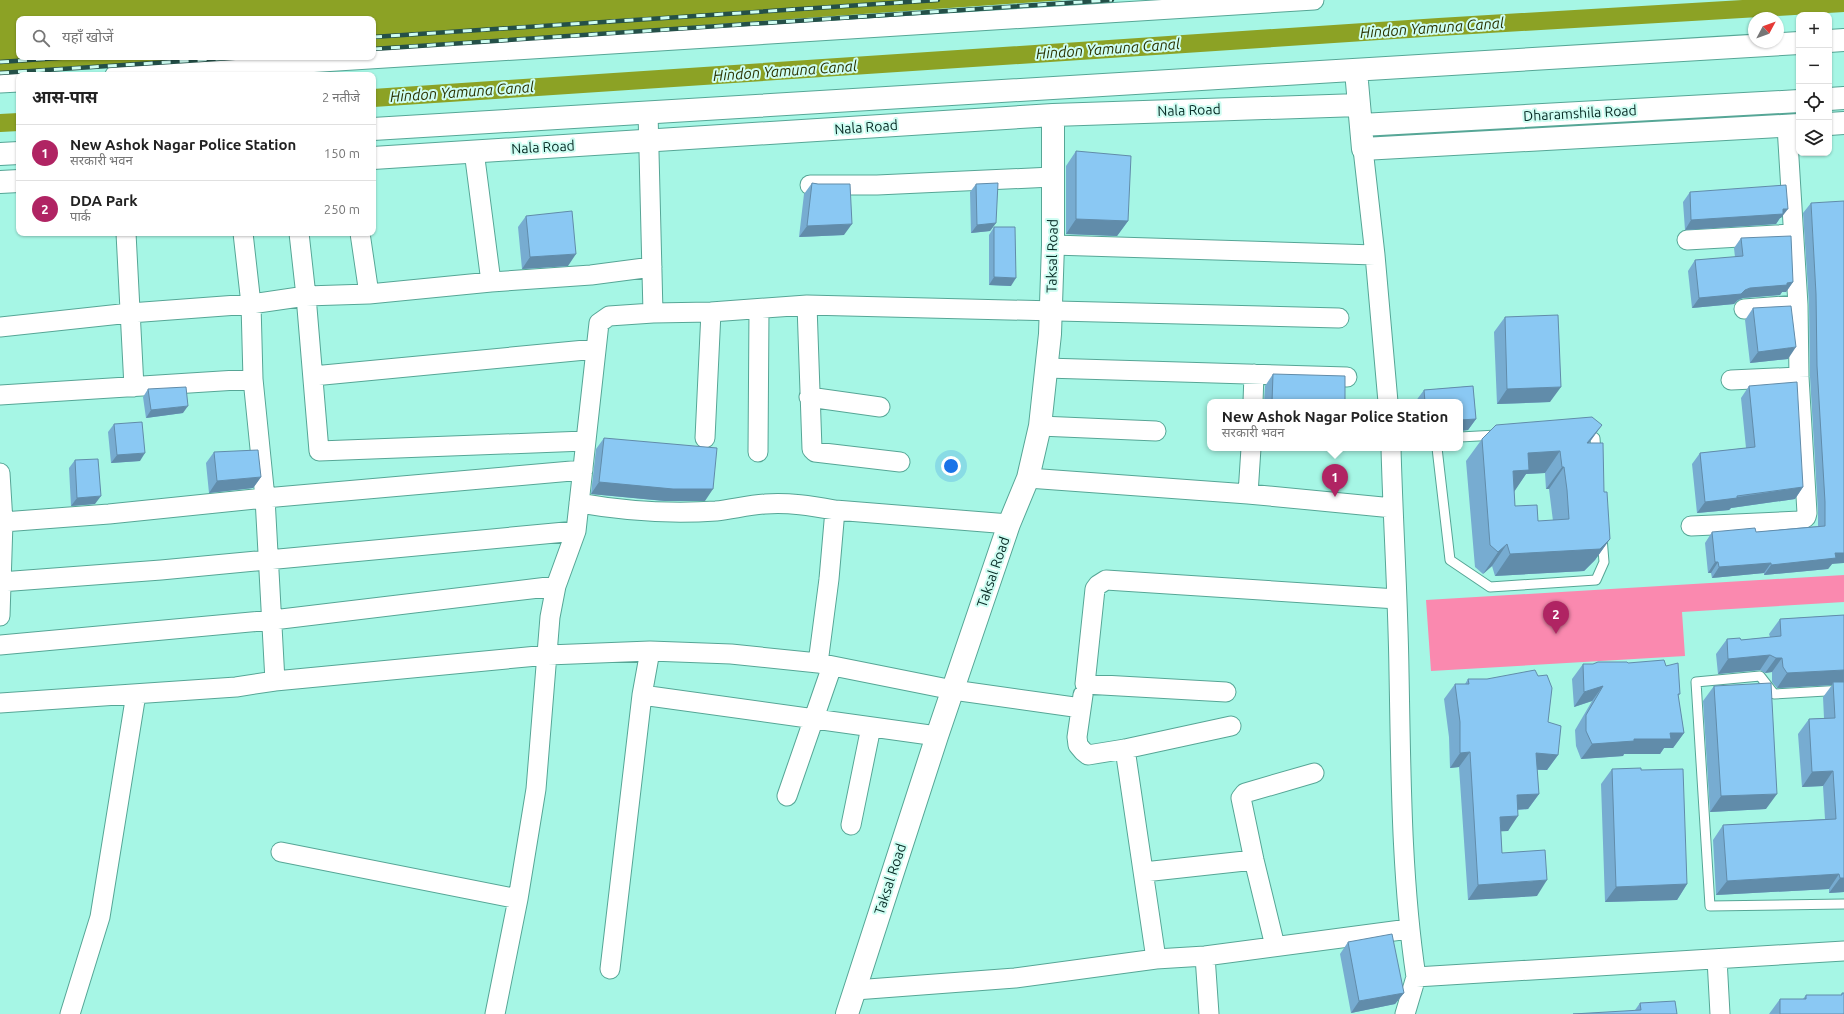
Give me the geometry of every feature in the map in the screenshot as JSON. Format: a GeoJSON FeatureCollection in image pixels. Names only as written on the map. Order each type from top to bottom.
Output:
{"type":"FeatureCollection","features":[{"type":"Feature","properties":{"kind":"street"},"geometry":{"type":"LineString","coordinates":[[376,59],[1314,0]]}},
{"type":"Feature","properties":{"kind":"street"},"geometry":{"type":"LineString","coordinates":[[1832,41],[1844,40]]}},
{"type":"Feature","properties":{"kind":"street","name":"Nala Road"},"geometry":{"type":"LineString","coordinates":[[376,129],[1356,71],[1796,43]]}},
{"type":"Feature","properties":{"kind":"street"},"geometry":{"type":"LineString","coordinates":[[163,72],[355,60]]}},
{"type":"Feature","properties":{"kind":"street"},"geometry":{"type":"LineString","coordinates":[[1356,71],[1388,399]]}},
{"type":"Feature","properties":{"kind":"street"},"geometry":{"type":"LineString","coordinates":[[0,83],[16,82]]}},
{"type":"Feature","properties":{"kind":"street"},"geometry":{"type":"LineString","coordinates":[[1832,99],[1844,98]]}},
{"type":"Feature","properties":{"kind":"street","name":"Dharamshila Road"},"geometry":{"type":"LineString","coordinates":[[1360,115],[1796,101]]}},
{"type":"Feature","properties":{"kind":"street"},"geometry":{"type":"LineString","coordinates":[[729,108],[730,135]]}},
{"type":"Feature","properties":{"kind":"street"},"geometry":{"type":"LineString","coordinates":[[648,112],[653,313]]}},
{"type":"Feature","properties":{"kind":"street","name":"Nala Road"},"geometry":{"type":"LineString","coordinates":[[376,158],[1053,115],[1360,115]]}},
{"type":"Feature","properties":{"kind":"street","name":"Taksal Road"},"geometry":{"type":"LineString","coordinates":[[847,1014],[937,736],[1010,524],[1028,478],[1040,426],[1050,334],[1053,245],[1053,115]]}},
{"type":"Feature","properties":{"kind":"street"},"geometry":{"type":"LineString","coordinates":[[1832,124],[1844,123]]}},
{"type":"Feature","properties":{"kind":"street"},"geometry":{"type":"LineString","coordinates":[[1691,526],[1800,521],[1806,517],[1799,377],[1798,305],[1792,234],[1793,126]]}},
{"type":"Feature","properties":{"kind":"street","name":"Dharamshila Road"},"geometry":{"type":"LineString","coordinates":[[1363,149],[1793,126]]}},
{"type":"Feature","properties":{"kind":"street"},"geometry":{"type":"LineString","coordinates":[[474,151],[491,282]]}},
{"type":"Feature","properties":{"kind":"street"},"geometry":{"type":"LineString","coordinates":[[0,154],[16,153]]}},
{"type":"Feature","properties":{"kind":"street"},"geometry":{"type":"LineString","coordinates":[[810,185],[877,185],[1052,177]]}},
{"type":"Feature","properties":{"kind":"street"},"geometry":{"type":"LineString","coordinates":[[0,182],[16,181]]}},
{"type":"Feature","properties":{"kind":"street"},"geometry":{"type":"LineString","coordinates":[[1687,240],[1792,234]]}},
{"type":"Feature","properties":{"kind":"street"},"geometry":{"type":"LineString","coordinates":[[126,236],[134,387]]}},
{"type":"Feature","properties":{"kind":"street"},"geometry":{"type":"LineString","coordinates":[[243,236],[251,304],[253,379],[265,498],[275,681]]}},
{"type":"Feature","properties":{"kind":"street"},"geometry":{"type":"LineString","coordinates":[[299,236],[319,451],[585,441]]}},
{"type":"Feature","properties":{"kind":"street"},"geometry":{"type":"LineString","coordinates":[[360,236],[369,294]]}},
{"type":"Feature","properties":{"kind":"street"},"geometry":{"type":"LineString","coordinates":[[1053,245],[1375,255]]}},
{"type":"Feature","properties":{"kind":"street"},"geometry":{"type":"LineString","coordinates":[[0,327],[130,313],[251,304],[306,296],[369,294],[491,282],[592,275],[652,267]]}},
{"type":"Feature","properties":{"kind":"street"},"geometry":{"type":"LineString","coordinates":[[808,305],[810,445],[815,452],[900,462]]}},
{"type":"Feature","properties":{"kind":"street"},"geometry":{"type":"LineString","coordinates":[[495,1014],[518,899],[536,789],[550,617],[556,586],[576,531],[599,324],[604,318],[609,316],[653,313],[759,310],[808,305],[1339,318]]}},
{"type":"Feature","properties":{"kind":"street"},"geometry":{"type":"LineString","coordinates":[[1744,309],[1798,305]]}},
{"type":"Feature","properties":{"kind":"street"},"geometry":{"type":"LineString","coordinates":[[758,452],[759,310]]}},
{"type":"Feature","properties":{"kind":"street"},"geometry":{"type":"LineString","coordinates":[[705,438],[711,312]]}},
{"type":"Feature","properties":{"kind":"street"},"geometry":{"type":"LineString","coordinates":[[313,376],[596,349]]}},
{"type":"Feature","properties":{"kind":"street"},"geometry":{"type":"LineString","coordinates":[[1046,368],[1347,377]]}},
{"type":"Feature","properties":{"kind":"street"},"geometry":{"type":"LineString","coordinates":[[1253,399],[1254,374]]}},
{"type":"Feature","properties":{"kind":"street"},"geometry":{"type":"LineString","coordinates":[[1731,380],[1799,377]]}},
{"type":"Feature","properties":{"kind":"street"},"geometry":{"type":"LineString","coordinates":[[0,395],[253,379]]}},
{"type":"Feature","properties":{"kind":"street"},"geometry":{"type":"LineString","coordinates":[[809,397],[880,407]]}},
{"type":"Feature","properties":{"kind":"street"},"geometry":{"type":"LineString","coordinates":[[1040,426],[1156,431]]}},
{"type":"Feature","properties":{"kind":"street"},"geometry":{"type":"LineString","coordinates":[[1248,494],[1251,451]]}},
{"type":"Feature","properties":{"kind":"street"},"geometry":{"type":"LineString","coordinates":[[1391,451],[1397,599],[1401,794],[1409,929],[1416,977],[1405,1014]]}},
{"type":"Feature","properties":{"kind":"street"},"geometry":{"type":"LineString","coordinates":[[3,522],[109,514],[265,498],[583,470]]}},
{"type":"Feature","properties":{"kind":"street"},"geometry":{"type":"LineString","coordinates":[[0,473],[3,522],[0,616]]}},
{"type":"Feature","properties":{"kind":"street"},"geometry":{"type":"LineString","coordinates":[[1028,478],[1248,494],[1393,508]]}},
{"type":"Feature","properties":{"kind":"street"},"geometry":{"type":"LineString","coordinates":[[579,503],[604,507],[677,512],[717,510],[766,504],[807,505],[835,510],[1010,524]]}},
{"type":"Feature","properties":{"kind":"street"},"geometry":{"type":"LineString","coordinates":[[787,796],[815,719],[825,665],[829,579],[835,510]]}},
{"type":"Feature","properties":{"kind":"street"},"geometry":{"type":"LineString","coordinates":[[0,582],[161,570],[576,531]]}},
{"type":"Feature","properties":{"kind":"street"},"geometry":{"type":"LineString","coordinates":[[1231,726],[1124,749],[1088,754],[1083,751],[1078,745],[1076,737],[1085,684],[1095,589],[1098,585],[1106,580],[1397,599]]}},
{"type":"Feature","properties":{"kind":"street"},"geometry":{"type":"LineString","coordinates":[[0,645],[272,620],[556,586]]}},
{"type":"Feature","properties":{"kind":"street"},"geometry":{"type":"LineString","coordinates":[[610,969],[642,695],[650,651]]}},
{"type":"Feature","properties":{"kind":"street"},"geometry":{"type":"LineString","coordinates":[[0,703],[236,687],[275,681],[548,655],[650,651],[731,654],[825,665],[953,690],[1081,708]]}},
{"type":"Feature","properties":{"kind":"street"},"geometry":{"type":"LineString","coordinates":[[1085,684],[1226,692]]}},
{"type":"Feature","properties":{"kind":"street"},"geometry":{"type":"LineString","coordinates":[[70,1014],[100,917],[136,694]]}},
{"type":"Feature","properties":{"kind":"street"},"geometry":{"type":"LineString","coordinates":[[642,695],[937,736]]}},
{"type":"Feature","properties":{"kind":"street"},"geometry":{"type":"LineString","coordinates":[[851,825],[872,727]]}},
{"type":"Feature","properties":{"kind":"street"},"geometry":{"type":"LineString","coordinates":[[1124,749],[1144,872],[1156,959]]}},
{"type":"Feature","properties":{"kind":"street"},"geometry":{"type":"LineString","coordinates":[[1275,946],[1240,800],[1245,793],[1314,773]]}},
{"type":"Feature","properties":{"kind":"street"},"geometry":{"type":"LineString","coordinates":[[281,852],[518,899]]}},
{"type":"Feature","properties":{"kind":"street"},"geometry":{"type":"LineString","coordinates":[[1144,872],[1254,860]]}},
{"type":"Feature","properties":{"kind":"street"},"geometry":{"type":"LineString","coordinates":[[855,990],[1016,978],[1156,959],[1205,956],[1409,929]]}},
{"type":"Feature","properties":{"kind":"street"},"geometry":{"type":"LineString","coordinates":[[1416,977],[1844,951]]}},
{"type":"Feature","properties":{"kind":"street"},"geometry":{"type":"LineString","coordinates":[[1205,956],[1209,1014]]}},
{"type":"Feature","properties":{"kind":"street"},"geometry":{"type":"LineString","coordinates":[[1717,959],[1720,1014]]}},
{"type":"Feature","properties":{"kind":"lane"},"geometry":{"type":"LineString","coordinates":[[1575,430],[1582,429],[1595,438],[1597,462]]}},
{"type":"Feature","properties":{"kind":"lane"},"geometry":{"type":"LineString","coordinates":[[1463,437],[1506,434]]}},
{"type":"Feature","properties":{"kind":"lane"},"geometry":{"type":"LineString","coordinates":[[1437,451],[1450,560],[1490,587],[1596,580],[1604,562],[1602,531]]}},
{"type":"Feature","properties":{"kind":"lane"},"geometry":{"type":"LineString","coordinates":[[1844,690],[1774,694],[1760,676],[1696,682],[1710,906],[1844,904]]}},
{"type":"Feature","properties":{"kind":"shaded area"},"geometry":{"type":"Polygon","coordinates":[[[0,0],[1065,0],[376,48],[376,16],[16,16],[16,60],[190,60],[0,72],[0,0]]]}},
{"type":"Feature","properties":{"kind":"shaded area"},"geometry":{"type":"Polygon","coordinates":[[[1844,575],[1844,602],[1682,612],[1685,656],[1431,671],[1426,600],[1844,575]]]}},
{"type":"Feature","properties":{"kind":"building"},"geometry":{"type":"Polygon","coordinates":[[[1076,151],[1131,156],[1128,221],[1076,219],[1076,151]]]}},
{"type":"Feature","properties":{"kind":"building"},"geometry":{"type":"Polygon","coordinates":[[[812,183],[850,184],[852,224],[807,226],[812,183]]]}},
{"type":"Feature","properties":{"kind":"building"},"geometry":{"type":"Polygon","coordinates":[[[998,183],[996,223],[977,225],[976,184],[998,183]]]}},
{"type":"Feature","properties":{"kind":"building"},"geometry":{"type":"Polygon","coordinates":[[[1786,185],[1788,209],[1783,209],[1783,214],[1691,220],[1690,192],[1786,185]]]}},
{"type":"Feature","properties":{"kind":"building"},"geometry":{"type":"Polygon","coordinates":[[[1844,201],[1844,553],[1835,553],[1836,558],[1771,565],[1771,563],[1719,567],[1718,562],[1715,562],[1712,532],[1755,528],[1756,532],[1825,526],[1811,203],[1844,201]]]}},
{"type":"Feature","properties":{"kind":"building"},"geometry":{"type":"Polygon","coordinates":[[[572,211],[576,254],[530,257],[526,216],[572,211]]]}},
{"type":"Feature","properties":{"kind":"building"},"geometry":{"type":"Polygon","coordinates":[[[994,227],[1015,227],[1016,278],[994,277],[994,227]]]}},
{"type":"Feature","properties":{"kind":"building"},"geometry":{"type":"Polygon","coordinates":[[[1791,236],[1793,282],[1787,283],[1787,285],[1750,288],[1741,294],[1699,298],[1695,260],[1743,256],[1741,238],[1791,236]]]}},
{"type":"Feature","properties":{"kind":"building"},"geometry":{"type":"Polygon","coordinates":[[[1791,306],[1796,347],[1758,352],[1753,308],[1791,306]]]}},
{"type":"Feature","properties":{"kind":"building"},"geometry":{"type":"Polygon","coordinates":[[[1558,315],[1561,387],[1507,389],[1505,317],[1558,315]]]}},
{"type":"Feature","properties":{"kind":"building"},"geometry":{"type":"Polygon","coordinates":[[[1273,374],[1345,376],[1345,399],[1272,399],[1273,374]]]}},
{"type":"Feature","properties":{"kind":"building"},"geometry":{"type":"Polygon","coordinates":[[[1797,382],[1803,487],[1705,502],[1700,453],[1755,447],[1749,386],[1797,382]]]}},
{"type":"Feature","properties":{"kind":"building"},"geometry":{"type":"Polygon","coordinates":[[[1473,386],[1476,419],[1463,420],[1463,399],[1425,399],[1424,390],[1473,386]]]}},
{"type":"Feature","properties":{"kind":"building"},"geometry":{"type":"Polygon","coordinates":[[[186,387],[188,406],[151,410],[148,389],[186,387]]]}},
{"type":"Feature","properties":{"kind":"building"},"geometry":{"type":"Polygon","coordinates":[[[1592,417],[1602,425],[1587,443],[1603,443],[1604,492],[1607,492],[1610,539],[1600,549],[1510,554],[1507,544],[1498,552],[1490,545],[1482,439],[1496,425],[1592,417]],[[1560,451],[1528,453],[1529,470],[1513,471],[1515,506],[1537,505],[1538,521],[1569,519],[1564,467],[1562,467],[1560,451]]]}},
{"type":"Feature","properties":{"kind":"building"},"geometry":{"type":"Polygon","coordinates":[[[142,422],[145,453],[117,455],[114,424],[142,422]]]}},
{"type":"Feature","properties":{"kind":"building"},"geometry":{"type":"Polygon","coordinates":[[[604,438],[717,448],[713,489],[673,489],[599,482],[604,438]]]}},
{"type":"Feature","properties":{"kind":"building"},"geometry":{"type":"Polygon","coordinates":[[[258,450],[261,477],[217,481],[214,452],[258,450]]]}},
{"type":"Feature","properties":{"kind":"building"},"geometry":{"type":"Polygon","coordinates":[[[98,459],[101,496],[77,498],[75,460],[98,459]]]}},
{"type":"Feature","properties":{"kind":"building"},"geometry":{"type":"Polygon","coordinates":[[[1844,615],[1844,670],[1787,673],[1783,667],[1782,658],[1776,658],[1770,655],[1728,659],[1727,639],[1740,638],[1741,640],[1781,636],[1780,619],[1844,615]]]}},
{"type":"Feature","properties":{"kind":"building"},"geometry":{"type":"Polygon","coordinates":[[[1664,660],[1666,666],[1678,663],[1680,694],[1678,694],[1684,733],[1670,733],[1671,739],[1634,739],[1634,741],[1592,744],[1586,731],[1586,715],[1603,686],[1584,692],[1583,664],[1593,664],[1598,662],[1628,663],[1664,660]]]}},
{"type":"Feature","properties":{"kind":"building"},"geometry":{"type":"Polygon","coordinates":[[[1535,670],[1538,676],[1547,675],[1552,688],[1548,722],[1561,726],[1558,755],[1536,753],[1539,794],[1517,795],[1518,816],[1500,817],[1502,853],[1545,850],[1547,880],[1478,885],[1470,752],[1460,753],[1460,722],[1455,684],[1469,684],[1468,679],[1487,679],[1535,670]]]}},
{"type":"Feature","properties":{"kind":"building"},"geometry":{"type":"Polygon","coordinates":[[[1833,682],[1844,682],[1844,878],[1840,878],[1839,874],[1727,881],[1723,825],[1836,819],[1833,771],[1812,772],[1809,719],[1835,718],[1833,682]]]}},
{"type":"Feature","properties":{"kind":"building"},"geometry":{"type":"Polygon","coordinates":[[[1771,683],[1777,794],[1721,796],[1714,686],[1771,683]]]}},
{"type":"Feature","properties":{"kind":"building"},"geometry":{"type":"Polygon","coordinates":[[[1641,768],[1641,770],[1683,769],[1687,884],[1616,887],[1612,769],[1641,768]]]}},
{"type":"Feature","properties":{"kind":"building"},"geometry":{"type":"Polygon","coordinates":[[[1392,934],[1404,993],[1359,1001],[1348,942],[1392,934]]]}},
{"type":"Feature","properties":{"kind":"building"},"geometry":{"type":"Polygon","coordinates":[[[1842,993],[1844,993],[1844,1014],[1780,1014],[1780,999],[1806,999],[1806,995],[1842,995],[1842,993]]]}},
{"type":"Feature","properties":{"kind":"building"},"geometry":{"type":"Polygon","coordinates":[[[1675,1001],[1677,1014],[1573,1014],[1641,1010],[1640,1003],[1675,1001]]]}},
{"type":"Feature","properties":{"kind":"waterway","name":"Hindon Yamuna Canal"},"geometry":{"type":"LineString","coordinates":[[376,98],[1439,27],[1844,3]]}},
{"type":"Feature","properties":{"kind":"waterway","name":"Hindon Yamuna Canal"},"geometry":{"type":"LineString","coordinates":[[0,123],[16,122]]}},
{"type":"Feature","properties":{"kind":"railway"},"geometry":{"type":"LineString","coordinates":[[376,37],[938,0]]}},
{"type":"Feature","properties":{"kind":"railway"},"geometry":{"type":"LineString","coordinates":[[376,49],[1112,0]]}},
{"type":"Feature","properties":{"kind":"railway"},"geometry":{"type":"LineString","coordinates":[[0,62],[29,60]]}},
{"type":"Feature","properties":{"kind":"railway"},"geometry":{"type":"LineString","coordinates":[[0,73],[201,60]]}},
{"type":"Feature","properties":{"kind":"place","name":"New Ashok Nagar Police Station"},"geometry":{"type":"Point","coordinates":[1335,497]}},
{"type":"Feature","properties":{"kind":"place","name":"DDA Park"},"geometry":{"type":"Point","coordinates":[1556,634]}}]}
